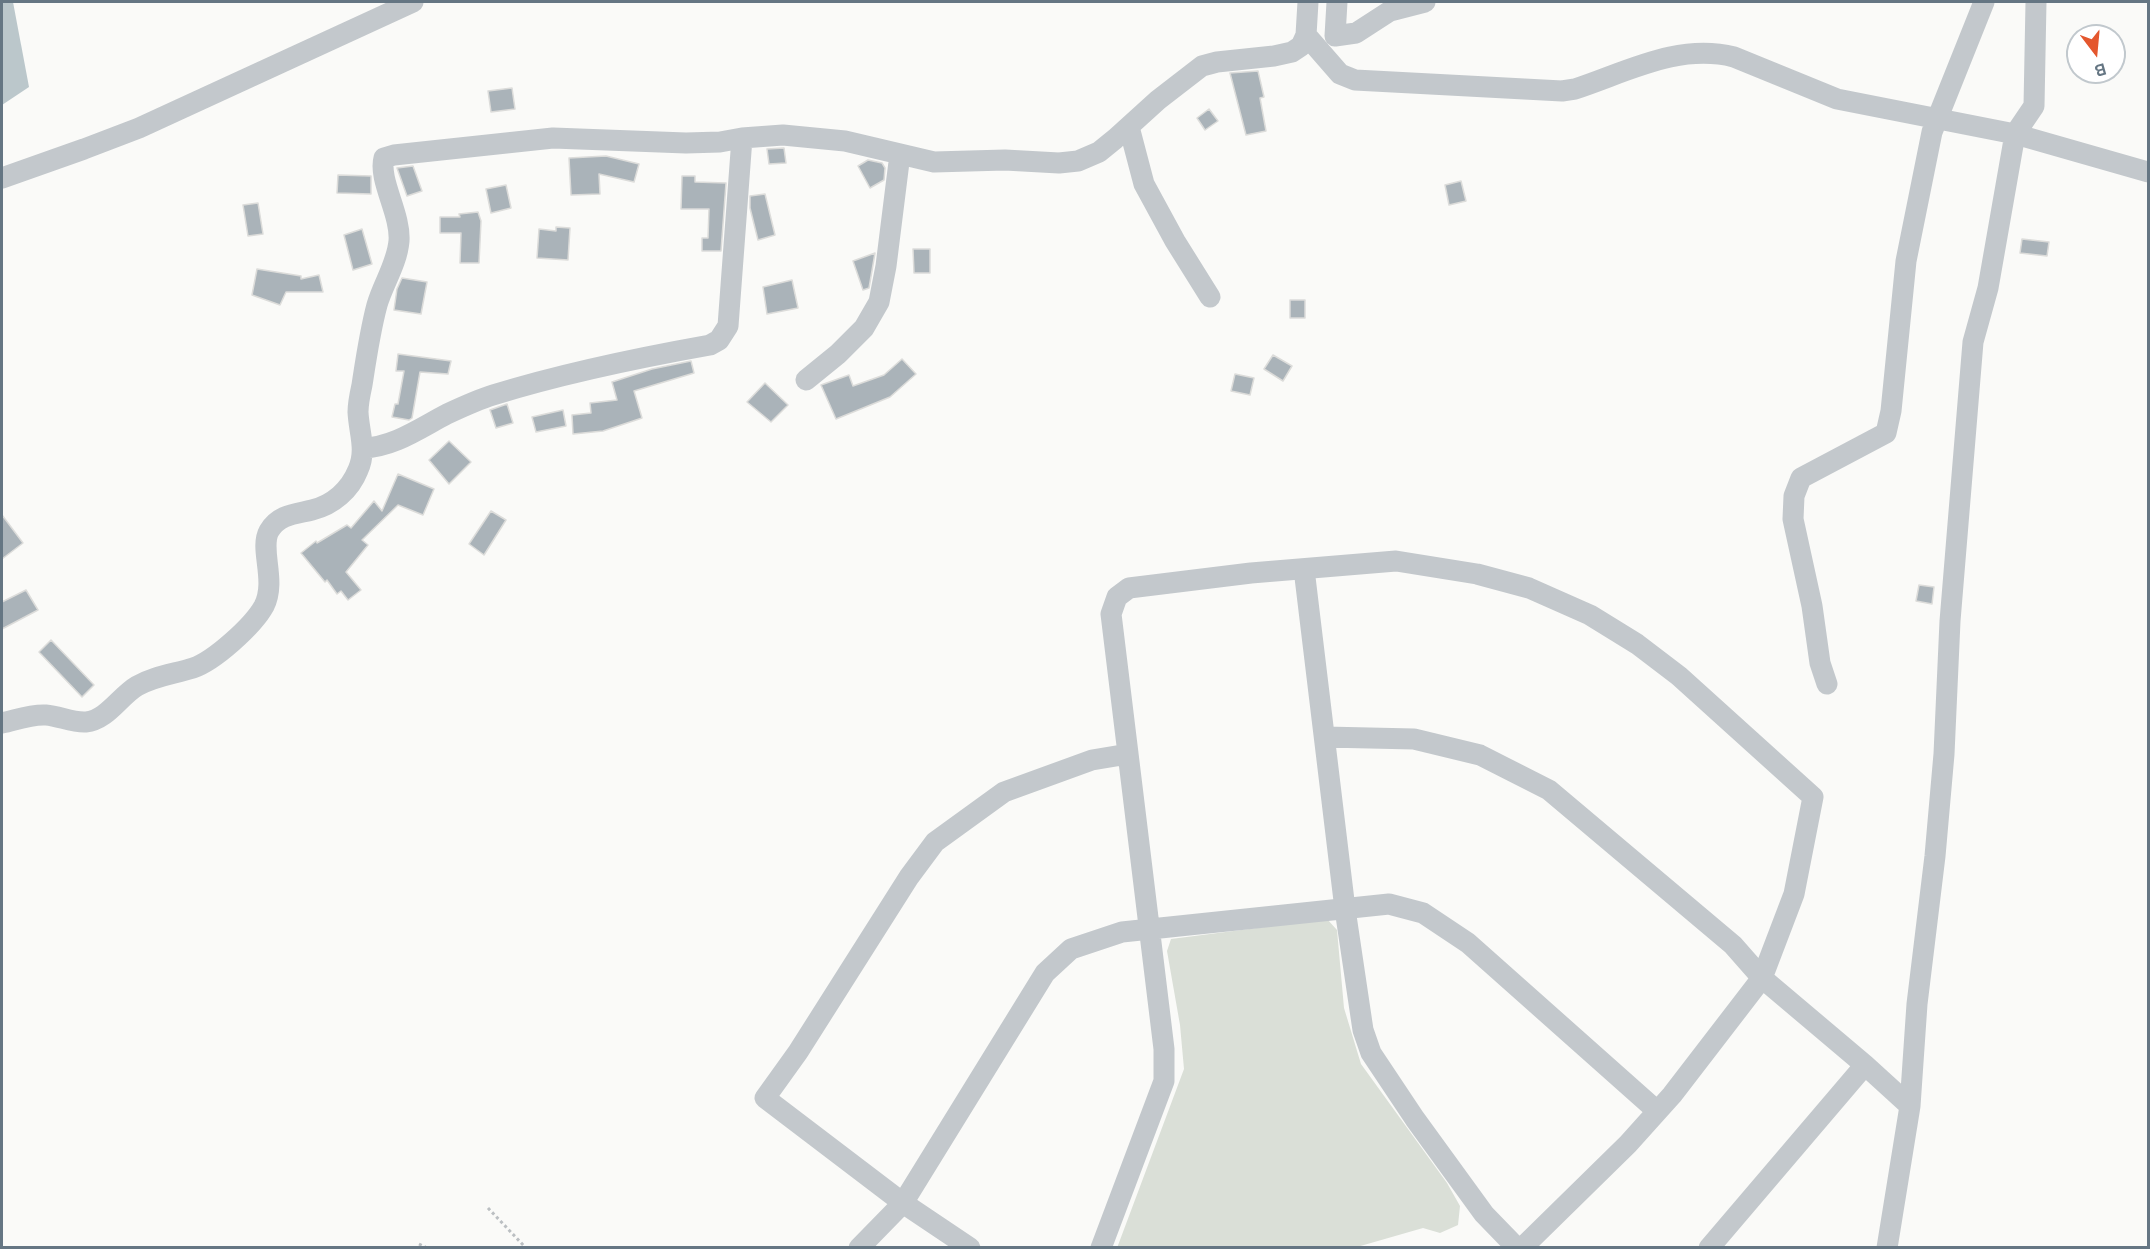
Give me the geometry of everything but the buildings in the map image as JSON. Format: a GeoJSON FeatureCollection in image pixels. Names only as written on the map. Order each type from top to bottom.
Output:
{"type":"FeatureCollection","features":[{"type":"Feature","properties":{"kind":"street"},"geometry":{"type":"LineString","coordinates":[[2,178],[139,128],[413,2]]}},
{"type":"Feature","properties":{"kind":"street"},"geometry":{"type":"LineString","coordinates":[[2,723],[43,715],[85,722],[96,719],[135,687],[207,661],[252,622],[265,603],[270,585],[266,540],[269,531],[278,520],[292,513],[327,505],[340,497],[350,485],[358,470],[363,448],[358,412],[377,306],[391,271],[399,239],[394,205],[382,165],[384,158],[394,154],[553,138],[686,143],[783,135],[845,141],[934,162],[1005,160],[1059,163],[1078,161],[1099,152],[1158,100],[1202,66],[1217,62],[1274,56],[1292,52],[1301,46],[1306,35],[1308,2]]}},
{"type":"Feature","properties":{"kind":"street"},"geometry":{"type":"LineString","coordinates":[[1337,2],[1335,36],[1356,33],[1390,11],[1425,2]]}},
{"type":"Feature","properties":{"kind":"street"},"geometry":{"type":"LineString","coordinates":[[1827,684],[1820,663],[1812,606],[1793,519],[1794,496],[1801,478],[1886,433],[1891,411],[1906,261],[1932,132],[1984,2]]}},
{"type":"Feature","properties":{"kind":"street"},"geometry":{"type":"LineString","coordinates":[[1887,1248],[1910,1106],[1917,1004],[1944,754],[1950,621],[1973,342],[1992,267],[2015,134],[2034,106],[2036,2]]}},
{"type":"Feature","properties":{"kind":"street"},"geometry":{"type":"LineString","coordinates":[[1306,35],[1340,74],[1355,81],[1562,91],[1575,90],[1664,58],[1686,54],[1719,53],[1837,99],[2015,134],[2148,172]]}},
{"type":"Feature","properties":{"kind":"street"},"geometry":{"type":"LineString","coordinates":[[1129,127],[1144,184],[1175,241],[1210,297]]}},
{"type":"Feature","properties":{"kind":"street"},"geometry":{"type":"LineString","coordinates":[[363,448],[376,448],[394,442],[450,412],[493,395],[594,367],[711,345],[719,340],[728,326],[742,138]]}},
{"type":"Feature","properties":{"kind":"street"},"geometry":{"type":"LineString","coordinates":[[806,380],[838,354],[864,328],[879,302],[886,266],[900,154]]}},
{"type":"Feature","properties":{"kind":"street"},"geometry":{"type":"LineString","coordinates":[[1101,1248],[1164,1081],[1164,1049],[1111,614],[1117,597],[1129,588],[1251,573],[1396,561],[1477,574],[1529,588],[1590,615],[1637,644],[1679,676],[1813,797],[1794,894],[1762,978],[1672,1095],[1629,1144],[1522,1248]]}},
{"type":"Feature","properties":{"kind":"street"},"geometry":{"type":"LineString","coordinates":[[1304,569],[1345,909],[1363,1029],[1371,1053],[1415,1119],[1484,1214],[1516,1248]]}},
{"type":"Feature","properties":{"kind":"street"},"geometry":{"type":"LineString","coordinates":[[1325,736],[1414,739],[1480,755],[1550,790],[1733,945],[1762,978],[1910,1106]]}},
{"type":"Feature","properties":{"kind":"street"},"geometry":{"type":"LineString","coordinates":[[969,1248],[903,1203],[765,1098],[798,1052],[909,877],[935,842],[1004,792],[1092,760],[1128,754]]}},
{"type":"Feature","properties":{"kind":"street"},"geometry":{"type":"LineString","coordinates":[[859,1248],[903,1203],[1045,974],[1071,949],[1122,932],[1389,904],[1423,912],[1468,943],[1657,1111]]}},
{"type":"Feature","properties":{"kind":"street"},"geometry":{"type":"LineString","coordinates":[[1709,1248],[1865,1065]]}},
{"type":"Feature","properties":{"kind":"path"},"geometry":{"type":"LineString","coordinates":[[488,1208],[526,1248]]}},
{"type":"Feature","properties":{"kind":"path"},"geometry":{"type":"LineString","coordinates":[[419,1244],[427,1248]]}},
{"type":"Feature","properties":{"kind":"shaded area"},"geometry":{"type":"Polygon","coordinates":[[[2,2],[13,2],[29,87],[2,105],[2,2]]]}},
{"type":"Feature","properties":{"kind":"shaded area"},"geometry":{"type":"Polygon","coordinates":[[[1327,919],[1337,930],[1344,1008],[1361,1064],[1447,1183],[1460,1206],[1458,1225],[1440,1233],[1423,1228],[1357,1247],[1117,1248],[1184,1069],[1180,1025],[1167,951],[1171,939],[1327,919]]]}}]}
